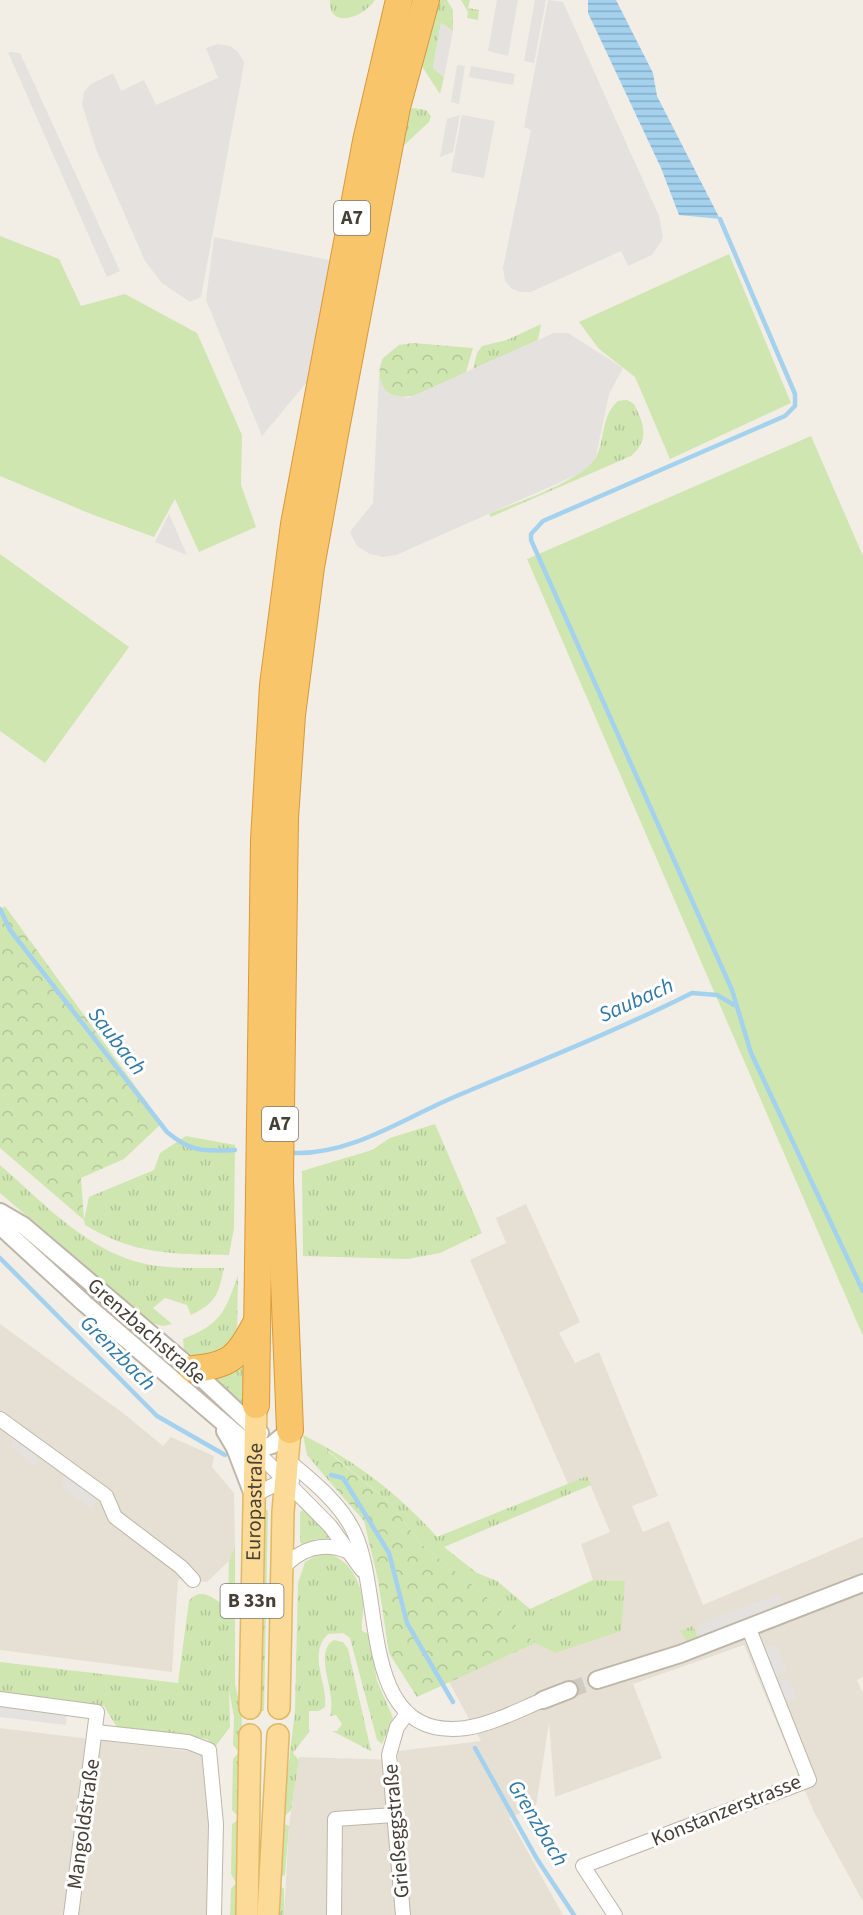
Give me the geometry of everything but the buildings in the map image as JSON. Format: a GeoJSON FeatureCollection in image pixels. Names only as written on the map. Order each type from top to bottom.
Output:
{"type":"FeatureCollection","features":[{"type":"Feature","properties":{"kind":"highway","name":"A7"},"geometry":{"type":"LineString","coordinates":[[255,1417],[265,797],[278,642],[294,524],[366,141],[399,0]]}},
{"type":"Feature","properties":{"kind":"highway","name":"A7"},"geometry":{"type":"LineString","coordinates":[[276,1446],[285,840],[292,715],[308,587],[333,445],[397,107],[426,0]]}},
{"type":"Feature","properties":{"kind":"highway"},"geometry":{"type":"LineString","coordinates":[[192,1369],[228,1362],[239,1352],[256,1322]]}},
{"type":"Feature","properties":{"kind":"main road","name":"Europastraße"},"geometry":{"type":"LineString","coordinates":[[255,1417],[276,1446],[284,1480],[279,1708]]}},
{"type":"Feature","properties":{"kind":"main road","name":"Europastraße"},"geometry":{"type":"LineString","coordinates":[[250,1708],[254,1495],[276,1446]]}},
{"type":"Feature","properties":{"kind":"main road"},"geometry":{"type":"LineString","coordinates":[[247,1915],[250,1735]]}},
{"type":"Feature","properties":{"kind":"main road"},"geometry":{"type":"LineString","coordinates":[[268,1915],[278,1735]]}},
{"type":"Feature","properties":{"kind":"street","name":"Grenzbachstraße"},"geometry":{"type":"LineString","coordinates":[[0,1212],[24,1226],[192,1369],[255,1417]]}},
{"type":"Feature","properties":{"kind":"street","name":"Grenzbachstraße"},"geometry":{"type":"LineString","coordinates":[[0,1226],[213,1416],[276,1446],[284,1480],[330,1526],[365,1574]]}},
{"type":"Feature","properties":{"kind":"street"},"geometry":{"type":"LineString","coordinates":[[213,1416],[235,1448],[254,1495],[284,1480],[315,1484]]}},
{"type":"Feature","properties":{"kind":"street"},"geometry":{"type":"LineString","coordinates":[[0,1419],[106,1496],[115,1517],[181,1567],[193,1580]]}},
{"type":"Feature","properties":{"kind":"street"},"geometry":{"type":"LineString","coordinates":[[276,1446],[335,1504],[354,1530],[365,1574],[383,1672],[391,1692],[406,1715],[433,1728],[468,1728],[569,1690]]}},
{"type":"Feature","properties":{"kind":"street"},"geometry":{"type":"LineString","coordinates":[[283,1568],[296,1555],[314,1547],[338,1547],[347,1551]]}},
{"type":"Feature","properties":{"kind":"street"},"geometry":{"type":"LineString","coordinates":[[597,1680],[749,1629],[863,1583]]}},
{"type":"Feature","properties":{"kind":"street","name":"Konstanzerstrasse"},"geometry":{"type":"LineString","coordinates":[[615,1915],[583,1866],[809,1780],[749,1629]]}},
{"type":"Feature","properties":{"kind":"street"},"geometry":{"type":"LineString","coordinates":[[0,1698],[98,1712],[96,1732],[188,1742],[209,1750],[216,1824],[214,1915]]}},
{"type":"Feature","properties":{"kind":"street","name":"Grießeggstraße"},"geometry":{"type":"LineString","coordinates":[[403,1915],[389,1755],[397,1727],[406,1715]]}},
{"type":"Feature","properties":{"kind":"street","name":"Mangoldstraße"},"geometry":{"type":"LineString","coordinates":[[71,1915],[96,1732]]}},
{"type":"Feature","properties":{"kind":"street"},"geometry":{"type":"LineString","coordinates":[[334,1915],[335,1819],[394,1815]]}},
{"type":"Feature","properties":{"kind":"shaded area"},"geometry":{"type":"Polygon","coordinates":[[[497,0],[518,0],[508,56],[488,51],[497,0]]]}},
{"type":"Feature","properties":{"kind":"shaded area"},"geometry":{"type":"Polygon","coordinates":[[[535,0],[546,0],[534,63],[524,61],[535,0]]]}},
{"type":"Feature","properties":{"kind":"shaded area"},"geometry":{"type":"Polygon","coordinates":[[[548,0],[563,2],[659,216],[663,238],[652,255],[628,266],[621,251],[531,292],[520,292],[511,288],[505,281],[503,268],[531,130],[524,127],[548,0]]]}},
{"type":"Feature","properties":{"kind":"shaded area"},"geometry":{"type":"Polygon","coordinates":[[[441,23],[453,31],[444,77],[433,68],[441,23]]]}},
{"type":"Feature","properties":{"kind":"shaded area"},"geometry":{"type":"Polygon","coordinates":[[[218,44],[230,46],[238,52],[244,62],[201,297],[190,302],[162,283],[145,261],[96,149],[82,104],[84,92],[91,84],[113,73],[121,91],[144,80],[156,105],[218,78],[206,48],[218,44]]]}},
{"type":"Feature","properties":{"kind":"shaded area"},"geometry":{"type":"Polygon","coordinates":[[[8,52],[20,53],[120,271],[107,277],[8,52]]]}},
{"type":"Feature","properties":{"kind":"shaded area"},"geometry":{"type":"Polygon","coordinates":[[[457,65],[465,66],[459,104],[451,102],[457,65]]]}},
{"type":"Feature","properties":{"kind":"shaded area"},"geometry":{"type":"Polygon","coordinates":[[[471,66],[515,74],[513,85],[469,77],[471,66]]]}},
{"type":"Feature","properties":{"kind":"shaded area"},"geometry":{"type":"Polygon","coordinates":[[[460,115],[453,152],[440,157],[447,119],[460,115]]]}},
{"type":"Feature","properties":{"kind":"shaded area"},"geometry":{"type":"Polygon","coordinates":[[[462,115],[495,121],[484,178],[451,172],[462,115]]]}},
{"type":"Feature","properties":{"kind":"shaded area"},"geometry":{"type":"Polygon","coordinates":[[[214,237],[334,261],[307,382],[262,436],[206,300],[214,237]]]}},
{"type":"Feature","properties":{"kind":"shaded area"},"geometry":{"type":"Polygon","coordinates":[[[554,333],[568,333],[623,368],[609,394],[596,456],[590,465],[581,473],[396,555],[383,557],[370,554],[357,546],[350,532],[373,503],[379,376],[383,387],[389,394],[408,398],[554,333]]]}},
{"type":"Feature","properties":{"kind":"shaded area"},"geometry":{"type":"Polygon","coordinates":[[[169,514],[187,555],[155,542],[169,514]]]}},
{"type":"Feature","properties":{"kind":"shaded area"},"geometry":{"type":"Polygon","coordinates":[[[526,1204],[580,1322],[559,1333],[575,1363],[599,1352],[658,1496],[632,1506],[643,1532],[669,1521],[703,1605],[863,1537],[863,1677],[857,1680],[863,1694],[863,1902],[814,1812],[744,1645],[633,1684],[662,1758],[555,1797],[549,1723],[536,1806],[509,1818],[563,1915],[284,1915],[289,1826],[299,1757],[398,1760],[398,1751],[481,1741],[449,1682],[446,1669],[535,1643],[555,1653],[625,1581],[593,1580],[581,1544],[610,1532],[587,1477],[568,1484],[470,1260],[506,1243],[496,1218],[526,1204]]]}},
{"type":"Feature","properties":{"kind":"shaded area"},"geometry":{"type":"Polygon","coordinates":[[[0,1324],[123,1413],[163,1446],[171,1437],[214,1456],[212,1467],[234,1493],[235,1546],[229,1561],[207,1582],[178,1579],[172,1672],[0,1650],[0,1324]]]}},
{"type":"Feature","properties":{"kind":"shaded area"},"geometry":{"type":"Polygon","coordinates":[[[14,1435],[37,1453],[35,1467],[11,1447],[14,1435]]]}},
{"type":"Feature","properties":{"kind":"shaded area"},"geometry":{"type":"Polygon","coordinates":[[[64,1475],[95,1497],[93,1510],[62,1487],[64,1475]]]}},
{"type":"Feature","properties":{"kind":"shaded area"},"geometry":{"type":"Polygon","coordinates":[[[778,1594],[783,1607],[702,1639],[697,1625],[778,1594]]]}},
{"type":"Feature","properties":{"kind":"shaded area"},"geometry":{"type":"Polygon","coordinates":[[[776,1644],[787,1672],[774,1677],[763,1649],[776,1644]]]}},
{"type":"Feature","properties":{"kind":"shaded area"},"geometry":{"type":"Polygon","coordinates":[[[789,1678],[797,1698],[784,1703],[776,1682],[789,1678]]]}},
{"type":"Feature","properties":{"kind":"shaded area"},"geometry":{"type":"Polygon","coordinates":[[[0,1705],[67,1713],[66,1725],[0,1717],[0,1705]]]}},
{"type":"Feature","properties":{"kind":"shaded area"},"geometry":{"type":"Polygon","coordinates":[[[0,1728],[204,1753],[208,1816],[207,1915],[0,1915],[0,1728]]]}},
{"type":"Feature","properties":{"kind":"green space"},"geometry":{"type":"Polygon","coordinates":[[[330,0],[375,0],[363,12],[355,16],[340,18],[334,15],[330,0]]]}},
{"type":"Feature","properties":{"kind":"green space"},"geometry":{"type":"Polygon","coordinates":[[[435,0],[447,0],[453,10],[453,31],[441,23],[433,68],[444,77],[440,94],[423,68],[421,59],[435,0]]]}},
{"type":"Feature","properties":{"kind":"green space"},"geometry":{"type":"Polygon","coordinates":[[[461,0],[470,0],[468,8],[479,10],[478,20],[467,18],[468,12],[461,0]]]}},
{"type":"Feature","properties":{"kind":"green space"},"geometry":{"type":"Polygon","coordinates":[[[413,108],[426,110],[431,116],[429,122],[399,150],[409,110],[413,108]]]}},
{"type":"Feature","properties":{"kind":"green space"},"geometry":{"type":"Polygon","coordinates":[[[0,236],[59,259],[81,306],[125,294],[197,333],[242,435],[241,485],[256,527],[199,552],[175,499],[154,537],[91,514],[0,476],[0,236]]]}},
{"type":"Feature","properties":{"kind":"green space"},"geometry":{"type":"Polygon","coordinates":[[[729,254],[791,403],[670,459],[635,377],[599,349],[579,322],[729,254]]]}},
{"type":"Feature","properties":{"kind":"green space"},"geometry":{"type":"Polygon","coordinates":[[[541,324],[538,340],[473,369],[477,353],[482,346],[507,340],[541,324]]]}},
{"type":"Feature","properties":{"kind":"green space"},"geometry":{"type":"Polygon","coordinates":[[[413,343],[473,348],[466,372],[422,393],[398,396],[389,393],[382,385],[380,378],[383,358],[399,345],[413,343]]]}},
{"type":"Feature","properties":{"kind":"green space"},"geometry":{"type":"Polygon","coordinates":[[[627,400],[634,404],[643,431],[641,444],[631,456],[491,517],[489,514],[563,483],[588,466],[599,450],[608,414],[612,407],[618,401],[627,400]]]}},
{"type":"Feature","properties":{"kind":"green space"},"geometry":{"type":"Polygon","coordinates":[[[811,436],[863,556],[863,1336],[527,559],[811,436]]]}},
{"type":"Feature","properties":{"kind":"green space"},"geometry":{"type":"Polygon","coordinates":[[[0,554],[129,647],[45,763],[0,731],[0,554]]]}},
{"type":"Feature","properties":{"kind":"green space"},"geometry":{"type":"Polygon","coordinates":[[[5,906],[162,1123],[124,1159],[81,1178],[84,1220],[0,1148],[0,910],[5,906]]]}},
{"type":"Feature","properties":{"kind":"green space"},"geometry":{"type":"Polygon","coordinates":[[[435,1124],[482,1233],[440,1253],[408,1259],[303,1256],[302,1171],[372,1150],[390,1138],[435,1124]]]}},
{"type":"Feature","properties":{"kind":"green space"},"geometry":{"type":"Polygon","coordinates":[[[186,1136],[235,1145],[234,1228],[229,1255],[155,1251],[120,1242],[85,1225],[89,1197],[154,1170],[160,1153],[186,1136]]]}},
{"type":"Feature","properties":{"kind":"green space"},"geometry":{"type":"Polygon","coordinates":[[[0,1165],[51,1211],[88,1239],[108,1250],[151,1265],[178,1268],[224,1268],[215,1297],[191,1315],[187,1305],[165,1298],[153,1308],[172,1324],[163,1326],[152,1323],[0,1193],[0,1165]]]}},
{"type":"Feature","properties":{"kind":"green space"},"geometry":{"type":"Polygon","coordinates":[[[238,1275],[237,1341],[201,1361],[184,1350],[183,1339],[214,1322],[225,1308],[238,1275]]]}},
{"type":"Feature","properties":{"kind":"green space"},"geometry":{"type":"Polygon","coordinates":[[[245,1355],[246,1406],[212,1376],[245,1355]]]}},
{"type":"Feature","properties":{"kind":"green space"},"geometry":{"type":"Polygon","coordinates":[[[169,1360],[229,1413],[226,1416],[166,1364],[169,1360]]]}},
{"type":"Feature","properties":{"kind":"green space"},"geometry":{"type":"Polygon","coordinates":[[[303,1435],[340,1455],[375,1479],[407,1506],[437,1537],[587,1476],[591,1485],[444,1547],[477,1573],[497,1581],[530,1609],[593,1580],[625,1581],[621,1631],[555,1653],[535,1643],[479,1590],[422,1545],[390,1503],[328,1451],[329,1481],[307,1455],[303,1435]]]}},
{"type":"Feature","properties":{"kind":"green space"},"geometry":{"type":"Polygon","coordinates":[[[327,1451],[390,1503],[422,1545],[479,1590],[535,1643],[417,1697],[389,1653],[378,1580],[364,1521],[329,1481],[327,1451]]]}},
{"type":"Feature","properties":{"kind":"green space"},"geometry":{"type":"Polygon","coordinates":[[[306,1508],[329,1535],[327,1539],[316,1539],[303,1545],[300,1542],[300,1512],[306,1508]]]}},
{"type":"Feature","properties":{"kind":"green space"},"geometry":{"type":"Polygon","coordinates":[[[262,1510],[268,1510],[264,1711],[258,1711],[262,1510]]]}},
{"type":"Feature","properties":{"kind":"green space"},"geometry":{"type":"Polygon","coordinates":[[[235,1546],[235,1684],[242,1713],[238,1915],[230,1915],[231,1889],[236,1883],[231,1874],[232,1824],[238,1820],[238,1816],[232,1810],[233,1759],[239,1752],[233,1745],[234,1717],[229,1690],[230,1727],[215,1747],[207,1739],[118,1729],[104,1706],[0,1693],[0,1662],[178,1683],[189,1601],[194,1596],[204,1594],[228,1608],[229,1561],[235,1546]]]}},
{"type":"Feature","properties":{"kind":"green space"},"geometry":{"type":"Polygon","coordinates":[[[321,1553],[330,1554],[345,1563],[351,1569],[359,1585],[363,1603],[362,1631],[369,1634],[377,1681],[393,1718],[382,1744],[377,1740],[350,1638],[343,1633],[328,1634],[319,1651],[325,1707],[319,1711],[309,1711],[309,1732],[293,1753],[299,1760],[291,1810],[284,1817],[285,1824],[289,1826],[285,1875],[279,1878],[279,1885],[284,1889],[284,1915],[275,1915],[282,1820],[295,1711],[298,1583],[305,1562],[321,1553]]]}},
{"type":"Feature","properties":{"kind":"green space"},"geometry":{"type":"Polygon","coordinates":[[[693,1626],[699,1640],[688,1643],[680,1631],[693,1626]]]}},
{"type":"Feature","properties":{"kind":"green space"},"geometry":{"type":"Polygon","coordinates":[[[334,1640],[343,1642],[348,1649],[371,1751],[332,1731],[337,1731],[342,1724],[336,1715],[330,1716],[332,1707],[325,1664],[328,1646],[334,1640]]]}},
{"type":"Feature","properties":{"kind":"water"},"geometry":{"type":"Polygon","coordinates":[[[588,0],[616,0],[653,73],[657,96],[720,219],[679,215],[661,168],[588,13],[588,0]]]}},
{"type":"Feature","properties":{"kind":"waterway"},"geometry":{"type":"LineString","coordinates":[[720,219],[795,394],[795,406],[785,416],[543,521],[531,534],[531,540],[732,990],[751,1053],[863,1291]]}},
{"type":"Feature","properties":{"kind":"waterway","name":"Saubach"},"geometry":{"type":"LineString","coordinates":[[0,909],[10,930],[167,1132],[191,1147],[215,1151],[235,1150]]}},
{"type":"Feature","properties":{"kind":"waterway","name":"Saubach"},"geometry":{"type":"LineString","coordinates":[[294,1153],[335,1148],[375,1134],[692,993],[717,995],[734,1005]]}},
{"type":"Feature","properties":{"kind":"waterway","name":"Grenzbach"},"geometry":{"type":"LineString","coordinates":[[0,1258],[157,1416],[225,1455]]}},
{"type":"Feature","properties":{"kind":"waterway","name":"Grenzbach"},"geometry":{"type":"LineString","coordinates":[[331,1475],[343,1478],[389,1553],[407,1623],[453,1702]]}},
{"type":"Feature","properties":{"kind":"waterway","name":"Grenzbach"},"geometry":{"type":"LineString","coordinates":[[475,1748],[537,1859],[574,1915]]}},
{"type":"Feature","properties":{"kind":"tunnel"},"geometry":{"type":"LineString","coordinates":[[569,1690],[597,1680]]}}]}
